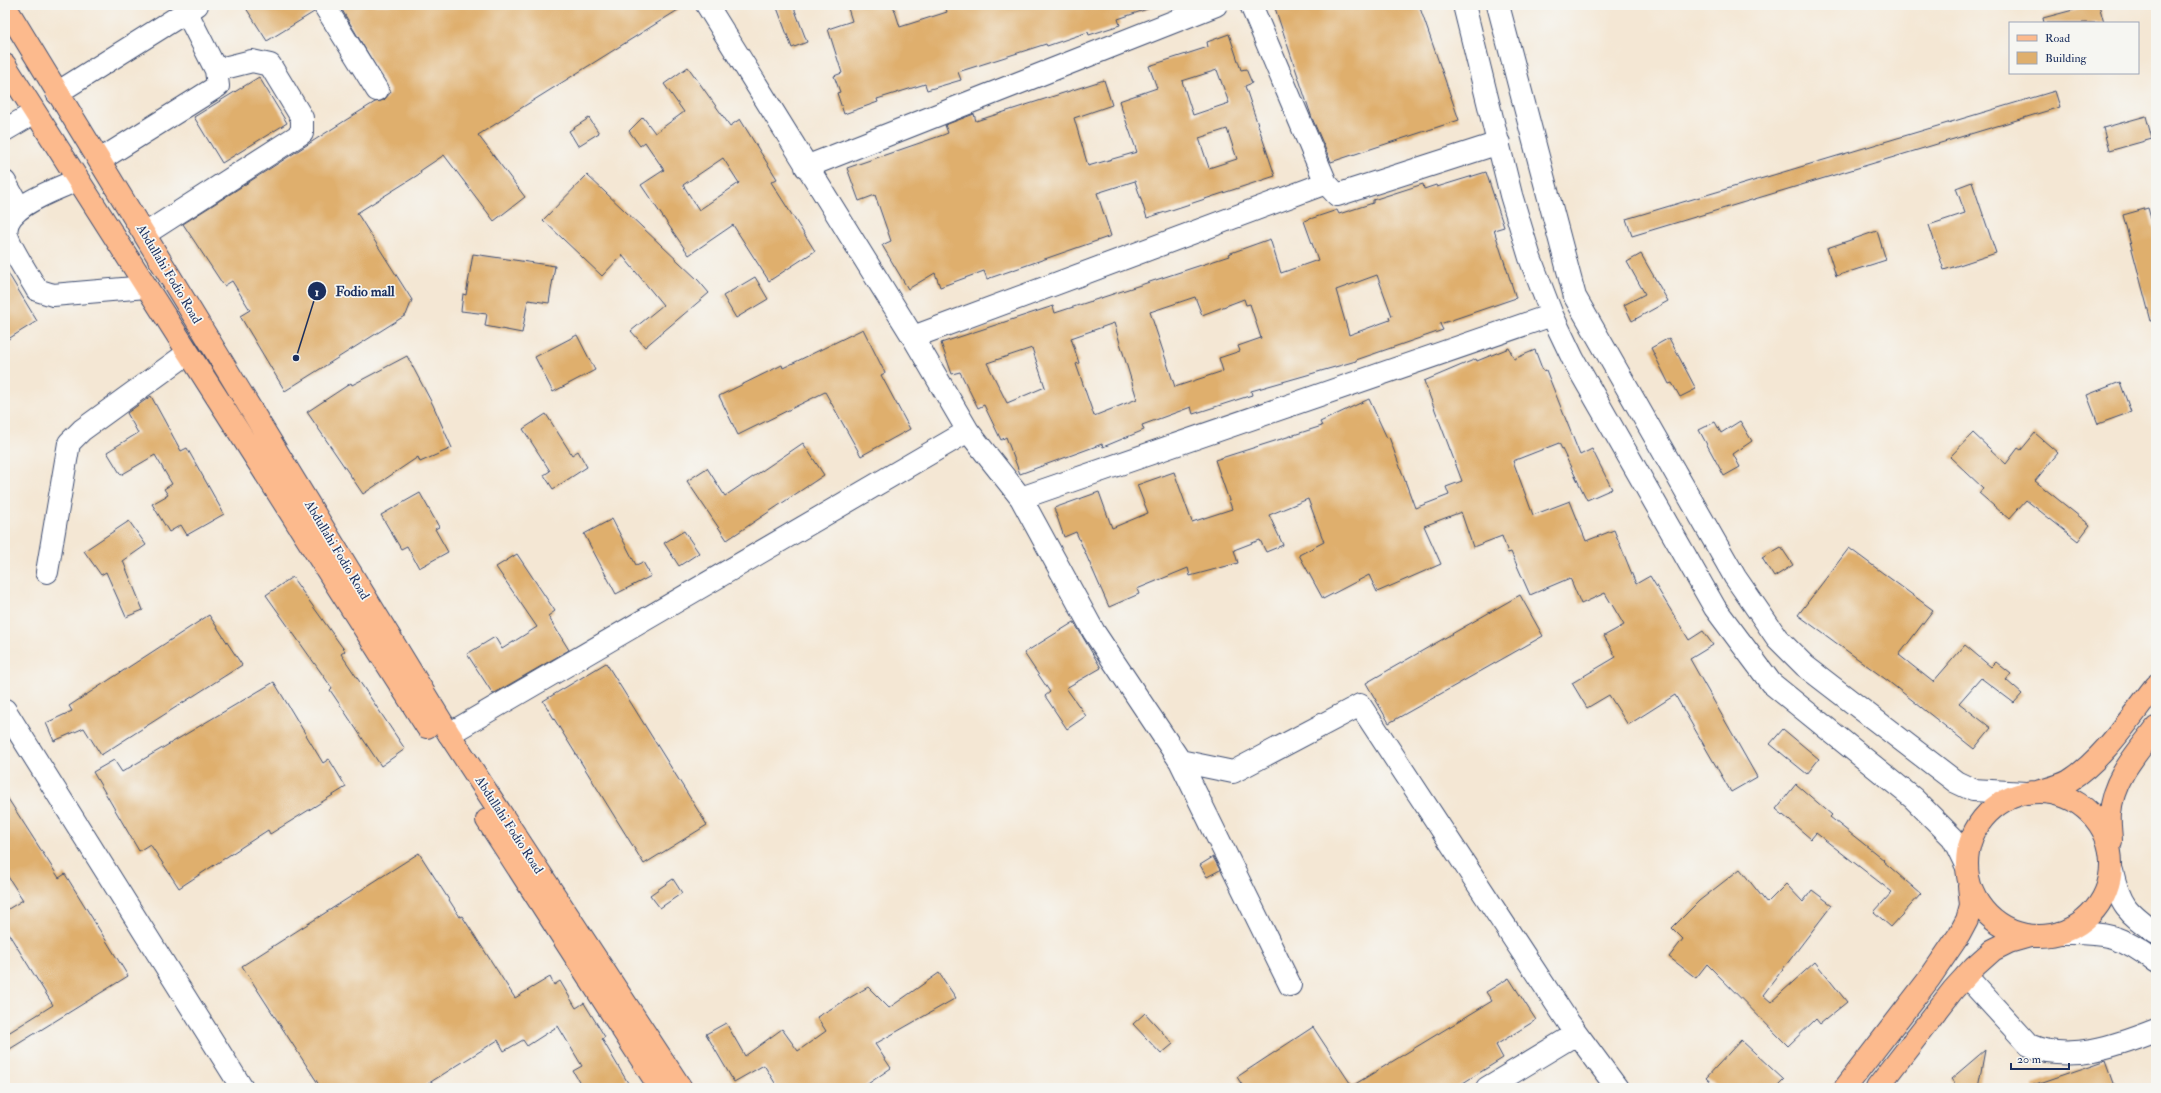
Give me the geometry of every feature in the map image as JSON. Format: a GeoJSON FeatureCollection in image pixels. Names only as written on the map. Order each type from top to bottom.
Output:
{"type":"FeatureCollection","features":[{"type":"Feature","properties":{"kind":"main road","name":"Abdullahi Fodio Road"},"geometry":{"type":"LineString","coordinates":[[5,6],[449,734],[680,1088]]}},
{"type":"Feature","properties":{"kind":"main road","name":"Abdullahi Fodio Road"},"geometry":{"type":"LineString","coordinates":[[5,65],[34,113],[660,1088]]}},
{"type":"Feature","properties":{"kind":"main road"},"geometry":{"type":"LineString","coordinates":[[1845,1088],[1929,979],[1959,935],[1967,920],[1970,905],[1967,873],[1970,840],[1983,818],[2002,802],[2069,780],[2084,769],[2114,737],[2156,685]]}},
{"type":"Feature","properties":{"kind":"main road"},"geometry":{"type":"LineString","coordinates":[[1967,873],[1976,901],[1990,918],[2009,930],[2030,936],[2045,936],[2061,933],[2080,924],[2096,910],[2107,892],[2112,863],[2110,814],[2117,785],[2132,759],[2156,728]]}},
{"type":"Feature","properties":{"kind":"main road"},"geometry":{"type":"LineString","coordinates":[[2033,792],[2060,795],[2080,804],[2085,808],[2095,818],[2106,835],[2112,863]]}},
{"type":"Feature","properties":{"kind":"main road"},"geometry":{"type":"LineString","coordinates":[[1877,1088],[1952,990],[1966,976],[1993,950],[2009,942],[2030,936]]}},
{"type":"Feature","properties":{"kind":"street"},"geometry":{"type":"LineString","coordinates":[[324,5],[377,90]]}},
{"type":"Feature","properties":{"kind":"street"},"geometry":{"type":"LineString","coordinates":[[707,5],[806,167],[913,337],[968,431],[1021,498],[1094,632],[1180,761],[1290,985]]}},
{"type":"Feature","properties":{"kind":"street"},"geometry":{"type":"LineString","coordinates":[[806,167],[1216,5]]}},
{"type":"Feature","properties":{"kind":"street"},"geometry":{"type":"LineString","coordinates":[[1252,5],[1326,183],[1337,195],[1499,144]]}},
{"type":"Feature","properties":{"kind":"street"},"geometry":{"type":"LineString","coordinates":[[1464,5],[1499,144],[1530,258],[1552,315],[1573,359],[1711,601],[1732,633],[1771,683],[1913,798],[1953,838],[1967,873]]}},
{"type":"Feature","properties":{"kind":"street"},"geometry":{"type":"LineString","coordinates":[[1498,5],[1575,296],[1734,577],[1777,638],[1804,666],[1956,782],[1973,790],[2033,792]]}},
{"type":"Feature","properties":{"kind":"street"},"geometry":{"type":"LineString","coordinates":[[58,93],[192,8],[216,70],[218,86],[100,160]]}},
{"type":"Feature","properties":{"kind":"street"},"geometry":{"type":"LineString","coordinates":[[145,234],[302,133],[302,118],[270,65],[252,61],[216,70]]}},
{"type":"Feature","properties":{"kind":"street"},"geometry":{"type":"LineString","coordinates":[[5,130],[34,113]]}},
{"type":"Feature","properties":{"kind":"street"},"geometry":{"type":"LineString","coordinates":[[77,180],[19,207],[8,221],[7,235],[37,290],[53,295],[146,287]]}},
{"type":"Feature","properties":{"kind":"street"},"geometry":{"type":"LineString","coordinates":[[5,182],[19,207]]}},
{"type":"Feature","properties":{"kind":"street"},"geometry":{"type":"LineString","coordinates":[[913,337],[1326,183]]}},
{"type":"Feature","properties":{"kind":"street"},"geometry":{"type":"LineString","coordinates":[[1021,498],[1552,315]]}},
{"type":"Feature","properties":{"kind":"street"},"geometry":{"type":"LineString","coordinates":[[46,572],[69,443],[82,430],[188,353]]}},
{"type":"Feature","properties":{"kind":"street"},"geometry":{"type":"LineString","coordinates":[[449,734],[968,431]]}},
{"type":"Feature","properties":{"kind":"street"},"geometry":{"type":"LineString","coordinates":[[1180,761],[1233,772],[1360,705],[1576,1034],[1617,1088]]}},
{"type":"Feature","properties":{"kind":"street"},"geometry":{"type":"LineString","coordinates":[[5,710],[242,1088]]}},
{"type":"Feature","properties":{"kind":"street"},"geometry":{"type":"LineString","coordinates":[[2112,863],[2118,894],[2124,906],[2132,916],[2156,932]]}},
{"type":"Feature","properties":{"kind":"street"},"geometry":{"type":"LineString","coordinates":[[2061,933],[2091,933],[2109,935],[2126,942],[2156,962]]}},
{"type":"Feature","properties":{"kind":"street"},"geometry":{"type":"LineString","coordinates":[[1966,976],[2029,1045],[2041,1050],[2053,1053],[2099,1049],[2121,1044],[2156,1030]]}},
{"type":"Feature","properties":{"kind":"street"},"geometry":{"type":"LineString","coordinates":[[1487,1088],[1576,1034]]}},
{"type":"Feature","properties":{"kind":"building"},"geometry":{"type":"Polygon","coordinates":[[[244,5],[312,5],[314,12],[267,41],[244,5]]]}},
{"type":"Feature","properties":{"kind":"building"},"geometry":{"type":"Polygon","coordinates":[[[339,5],[686,5],[478,135],[525,197],[494,221],[444,155],[420,171],[421,173],[357,213],[412,300],[406,315],[285,391],[240,316],[250,310],[232,281],[224,286],[183,224],[375,102],[384,100],[391,92],[339,5]]]}},
{"type":"Feature","properties":{"kind":"building"},"geometry":{"type":"Polygon","coordinates":[[[776,5],[793,5],[807,42],[792,48],[776,5]]]}},
{"type":"Feature","properties":{"kind":"building"},"geometry":{"type":"Polygon","coordinates":[[[847,5],[893,5],[900,27],[947,12],[945,5],[1152,5],[1153,7],[1118,19],[1120,25],[1089,35],[1088,32],[1047,46],[1046,44],[958,72],[961,80],[927,90],[925,84],[877,99],[878,102],[844,114],[837,93],[840,92],[834,76],[842,73],[828,29],[852,21],[847,5]]]}},
{"type":"Feature","properties":{"kind":"building"},"geometry":{"type":"Polygon","coordinates":[[[1274,5],[1419,5],[1459,120],[1331,162],[1312,118],[1274,5]]]}},
{"type":"Feature","properties":{"kind":"building"},"geometry":{"type":"Polygon","coordinates":[[[2092,5],[2099,5],[2104,22],[2044,22],[2043,18],[2092,5]]]}},
{"type":"Feature","properties":{"kind":"building"},"geometry":{"type":"Polygon","coordinates":[[[1229,34],[1241,70],[1246,69],[1252,83],[1245,86],[1275,176],[1147,218],[1135,181],[1097,193],[1111,236],[987,279],[984,271],[940,287],[935,273],[908,289],[882,245],[891,241],[875,195],[859,201],[847,168],[948,133],[945,125],[974,114],[976,121],[1104,80],[1112,105],[1074,118],[1088,166],[1137,152],[1119,101],[1157,88],[1149,66],[1208,47],[1207,42],[1229,34]],[[1217,70],[1182,81],[1193,115],[1229,103],[1217,70]],[[1227,129],[1199,138],[1209,168],[1237,159],[1227,129]]]}},
{"type":"Feature","properties":{"kind":"building"},"geometry":{"type":"Polygon","coordinates":[[[688,67],[730,126],[740,119],[777,179],[771,182],[815,251],[769,281],[733,225],[689,255],[641,185],[664,170],[645,142],[640,146],[629,131],[643,117],[655,133],[684,112],[664,84],[688,67]],[[723,158],[683,185],[699,210],[739,183],[723,158]]]}},
{"type":"Feature","properties":{"kind":"building"},"geometry":{"type":"Polygon","coordinates":[[[259,77],[287,123],[222,163],[194,117],[259,77]]]}},
{"type":"Feature","properties":{"kind":"building"},"geometry":{"type":"Polygon","coordinates":[[[2055,91],[2060,107],[1632,236],[1626,219],[2055,91]]]}},
{"type":"Feature","properties":{"kind":"building"},"geometry":{"type":"Polygon","coordinates":[[[2146,116],[2152,139],[2109,151],[2103,128],[2146,116]]]}},
{"type":"Feature","properties":{"kind":"building"},"geometry":{"type":"Polygon","coordinates":[[[589,118],[599,133],[578,146],[569,131],[589,118]]]}},
{"type":"Feature","properties":{"kind":"building"},"geometry":{"type":"Polygon","coordinates":[[[1486,172],[1504,227],[1494,230],[1516,298],[1440,324],[1443,330],[1356,361],[1251,391],[1252,395],[1193,414],[1191,407],[1142,425],[1144,430],[1103,447],[1102,444],[1020,474],[1006,437],[1001,440],[984,405],[978,408],[960,372],[952,374],[941,343],[1053,306],[1055,313],[1229,256],[1228,254],[1270,239],[1281,273],[1318,260],[1304,221],[1337,210],[1339,214],[1373,203],[1373,200],[1423,184],[1424,189],[1436,185],[1437,187],[1486,172]],[[1377,275],[1336,290],[1349,335],[1390,320],[1389,317],[1392,316],[1377,275]],[[1195,297],[1150,312],[1175,387],[1223,371],[1219,358],[1240,351],[1238,346],[1261,338],[1250,304],[1246,305],[1244,299],[1202,315],[1195,297]],[[1114,323],[1071,338],[1079,363],[1076,364],[1094,416],[1137,399],[1114,323]],[[1032,348],[987,363],[1007,403],[1045,387],[1032,348]]]}},
{"type":"Feature","properties":{"kind":"building"},"geometry":{"type":"Polygon","coordinates":[[[587,175],[698,280],[709,293],[645,347],[631,331],[663,305],[622,255],[602,276],[543,220],[587,175]]]}},
{"type":"Feature","properties":{"kind":"building"},"geometry":{"type":"Polygon","coordinates":[[[1972,182],[1996,253],[1944,270],[1929,225],[1965,213],[1956,188],[1972,182]]]}},
{"type":"Feature","properties":{"kind":"building"},"geometry":{"type":"Polygon","coordinates":[[[2148,208],[2156,236],[2156,320],[2151,321],[2123,215],[2148,208]]]}},
{"type":"Feature","properties":{"kind":"building"},"geometry":{"type":"Polygon","coordinates":[[[1877,231],[1886,260],[1836,276],[1827,248],[1877,231]]]}},
{"type":"Feature","properties":{"kind":"building"},"geometry":{"type":"Polygon","coordinates":[[[473,254],[555,266],[549,303],[528,300],[522,333],[485,326],[487,314],[461,311],[463,294],[466,295],[473,254]]]}},
{"type":"Feature","properties":{"kind":"building"},"geometry":{"type":"Polygon","coordinates":[[[1641,254],[1668,301],[1632,321],[1624,305],[1645,294],[1627,262],[1641,254]]]}},
{"type":"Feature","properties":{"kind":"building"},"geometry":{"type":"Polygon","coordinates":[[[5,268],[37,321],[5,341],[5,268]]]}},
{"type":"Feature","properties":{"kind":"building"},"geometry":{"type":"Polygon","coordinates":[[[755,277],[768,299],[736,318],[723,296],[755,277]]]}},
{"type":"Feature","properties":{"kind":"building"},"geometry":{"type":"Polygon","coordinates":[[[863,329],[885,373],[881,375],[910,429],[861,456],[825,392],[738,435],[719,396],[782,365],[783,368],[863,329]]]}},
{"type":"Feature","properties":{"kind":"building"},"geometry":{"type":"Polygon","coordinates":[[[577,335],[595,370],[553,392],[535,357],[577,335]]]}},
{"type":"Feature","properties":{"kind":"building"},"geometry":{"type":"Polygon","coordinates":[[[1669,338],[1696,389],[1680,397],[1672,383],[1669,384],[1651,348],[1669,338]]]}},
{"type":"Feature","properties":{"kind":"building"},"geometry":{"type":"Polygon","coordinates":[[[1509,348],[1514,359],[1535,350],[1543,371],[1546,370],[1580,455],[1592,449],[1612,489],[1587,500],[1559,443],[1513,461],[1533,515],[1570,501],[1586,541],[1614,530],[1636,584],[1650,576],[1689,640],[1703,631],[1713,645],[1690,659],[1757,777],[1731,792],[1675,695],[1628,725],[1609,695],[1587,708],[1572,683],[1616,657],[1604,636],[1624,625],[1605,593],[1581,604],[1570,578],[1530,595],[1511,552],[1508,553],[1502,536],[1473,547],[1461,512],[1424,526],[1441,564],[1377,592],[1369,575],[1323,599],[1299,555],[1324,542],[1308,499],[1269,515],[1283,545],[1266,552],[1260,540],[1234,550],[1238,563],[1190,576],[1188,568],[1137,589],[1139,594],[1109,607],[1076,532],[1064,537],[1054,508],[1099,492],[1112,528],[1148,513],[1137,485],[1174,472],[1192,522],[1232,509],[1215,460],[1322,426],[1320,422],[1369,399],[1387,438],[1389,437],[1415,508],[1449,495],[1446,487],[1462,481],[1424,381],[1476,359],[1477,361],[1509,348]]]}},
{"type":"Feature","properties":{"kind":"building"},"geometry":{"type":"Polygon","coordinates":[[[407,356],[433,405],[452,448],[420,462],[418,457],[363,494],[307,412],[351,383],[352,385],[407,356]]]}},
{"type":"Feature","properties":{"kind":"building"},"geometry":{"type":"Polygon","coordinates":[[[2120,382],[2131,412],[2098,424],[2087,395],[2120,382]]]}},
{"type":"Feature","properties":{"kind":"building"},"geometry":{"type":"Polygon","coordinates":[[[151,396],[181,451],[187,448],[224,514],[187,535],[181,525],[169,532],[152,504],[168,495],[164,489],[172,484],[155,455],[121,475],[107,452],[138,433],[127,413],[151,396]]]}},
{"type":"Feature","properties":{"kind":"building"},"geometry":{"type":"Polygon","coordinates":[[[546,414],[572,455],[578,451],[587,467],[553,489],[544,475],[550,471],[523,429],[546,414]]]}},
{"type":"Feature","properties":{"kind":"building"},"geometry":{"type":"Polygon","coordinates":[[[1740,421],[1752,441],[1733,454],[1740,467],[1724,476],[1699,430],[1715,422],[1721,433],[1740,421]]]}},
{"type":"Feature","properties":{"kind":"building"},"geometry":{"type":"Polygon","coordinates":[[[1973,433],[2006,464],[2018,448],[2021,450],[2035,433],[2058,453],[2035,481],[2090,525],[2078,541],[2026,500],[2009,519],[1979,493],[1983,488],[1950,457],[1973,433]]]}},
{"type":"Feature","properties":{"kind":"building"},"geometry":{"type":"Polygon","coordinates":[[[803,443],[824,475],[727,540],[687,481],[707,468],[725,496],[803,443]]]}},
{"type":"Feature","properties":{"kind":"building"},"geometry":{"type":"Polygon","coordinates":[[[420,493],[439,527],[435,529],[448,552],[419,568],[407,546],[401,549],[381,515],[420,493]]]}},
{"type":"Feature","properties":{"kind":"building"},"geometry":{"type":"Polygon","coordinates":[[[612,519],[636,565],[643,562],[651,576],[616,594],[584,534],[612,519]]]}},
{"type":"Feature","properties":{"kind":"building"},"geometry":{"type":"Polygon","coordinates":[[[129,521],[146,545],[123,561],[143,610],[126,617],[106,572],[101,575],[84,551],[129,521]]]}},
{"type":"Feature","properties":{"kind":"building"},"geometry":{"type":"Polygon","coordinates":[[[684,531],[699,553],[679,566],[664,543],[684,531]]]}},
{"type":"Feature","properties":{"kind":"building"},"geometry":{"type":"Polygon","coordinates":[[[1781,547],[1793,565],[1774,577],[1762,558],[1781,547]]]}},
{"type":"Feature","properties":{"kind":"building"},"geometry":{"type":"Polygon","coordinates":[[[1849,548],[1933,610],[1899,655],[1933,682],[1965,645],[1991,667],[1996,662],[2011,674],[2006,680],[2022,694],[2014,703],[1981,678],[1959,703],[1991,728],[1974,749],[1888,681],[1798,615],[1849,548]]]}},
{"type":"Feature","properties":{"kind":"building"},"geometry":{"type":"Polygon","coordinates":[[[517,554],[555,611],[548,616],[569,650],[493,694],[467,654],[495,637],[502,649],[537,627],[496,567],[517,554]]]}},
{"type":"Feature","properties":{"kind":"building"},"geometry":{"type":"Polygon","coordinates":[[[292,577],[345,651],[341,654],[405,749],[381,766],[330,690],[332,688],[266,595],[292,577]]]}},
{"type":"Feature","properties":{"kind":"building"},"geometry":{"type":"Polygon","coordinates":[[[1520,595],[1543,636],[1389,723],[1366,683],[1520,595]]]}},
{"type":"Feature","properties":{"kind":"building"},"geometry":{"type":"Polygon","coordinates":[[[209,615],[242,665],[101,755],[84,728],[54,741],[46,723],[72,711],[69,706],[209,615]]]}},
{"type":"Feature","properties":{"kind":"building"},"geometry":{"type":"Polygon","coordinates":[[[1074,622],[1101,668],[1066,688],[1086,716],[1067,729],[1045,696],[1050,692],[1024,653],[1074,622]]]}},
{"type":"Feature","properties":{"kind":"building"},"geometry":{"type":"Polygon","coordinates":[[[606,663],[707,825],[644,864],[543,701],[606,663]]]}},
{"type":"Feature","properties":{"kind":"building"},"geometry":{"type":"Polygon","coordinates":[[[274,682],[323,763],[329,759],[346,787],[270,834],[268,830],[179,888],[150,844],[139,851],[93,772],[114,760],[122,772],[274,682]]]}},
{"type":"Feature","properties":{"kind":"building"},"geometry":{"type":"Polygon","coordinates":[[[1783,729],[1819,759],[1807,774],[1770,744],[1783,729]]]}},
{"type":"Feature","properties":{"kind":"building"},"geometry":{"type":"Polygon","coordinates":[[[1796,784],[1832,815],[1830,817],[1884,860],[1883,861],[1921,894],[1891,927],[1874,912],[1892,892],[1816,833],[1811,839],[1776,809],[1796,784]]]}},
{"type":"Feature","properties":{"kind":"building"},"geometry":{"type":"Polygon","coordinates":[[[5,794],[59,878],[65,874],[128,976],[5,1052],[5,1035],[53,1005],[5,928],[5,911],[23,900],[5,872],[5,794]]]}},
{"type":"Feature","properties":{"kind":"building"},"geometry":{"type":"Polygon","coordinates":[[[419,853],[515,998],[550,977],[554,985],[560,981],[576,1008],[584,1003],[605,1037],[602,1039],[631,1088],[583,1088],[573,1071],[582,1066],[558,1026],[527,1046],[523,1040],[504,1051],[498,1040],[421,1088],[321,1088],[242,966],[419,853]]]}},
{"type":"Feature","properties":{"kind":"building"},"geometry":{"type":"Polygon","coordinates":[[[1213,857],[1220,870],[1207,877],[1200,865],[1213,857]]]}},
{"type":"Feature","properties":{"kind":"building"},"geometry":{"type":"Polygon","coordinates":[[[1740,869],[1767,903],[1786,884],[1803,902],[1812,890],[1832,905],[1763,995],[1771,1002],[1815,962],[1847,1002],[1820,1024],[1816,1019],[1788,1046],[1707,964],[1696,978],[1669,957],[1683,939],[1672,928],[1699,901],[1740,869]]]}},
{"type":"Feature","properties":{"kind":"building"},"geometry":{"type":"Polygon","coordinates":[[[673,879],[682,893],[660,908],[650,895],[673,879]]]}},
{"type":"Feature","properties":{"kind":"building"},"geometry":{"type":"Polygon","coordinates":[[[939,973],[956,998],[875,1044],[891,1068],[862,1088],[778,1088],[764,1065],[734,1082],[706,1034],[726,1023],[745,1056],[782,1029],[798,1051],[826,1031],[817,1017],[868,987],[889,1008],[939,973]]]}},
{"type":"Feature","properties":{"kind":"building"},"geometry":{"type":"Polygon","coordinates":[[[1509,978],[1536,1020],[1496,1045],[1503,1058],[1455,1088],[1244,1088],[1237,1077],[1313,1027],[1352,1086],[1492,1001],[1486,992],[1509,978]]]}},
{"type":"Feature","properties":{"kind":"building"},"geometry":{"type":"Polygon","coordinates":[[[1145,1013],[1173,1044],[1161,1054],[1133,1024],[1145,1013]]]}},
{"type":"Feature","properties":{"kind":"building"},"geometry":{"type":"Polygon","coordinates":[[[1741,1040],[1784,1080],[1776,1088],[1717,1088],[1706,1078],[1741,1040]]]}},
{"type":"Feature","properties":{"kind":"building"},"geometry":{"type":"Polygon","coordinates":[[[1985,1050],[1978,1088],[1958,1088],[1951,1079],[1985,1050]]]}},
{"type":"Feature","properties":{"kind":"building"},"geometry":{"type":"Polygon","coordinates":[[[2106,1060],[2116,1088],[2033,1088],[2033,1085],[2106,1060]]]}},
{"type":"Feature","properties":{"kind":"place","name":"Fodio mall"},"geometry":{"type":"Point","coordinates":[296,358]}}]}
